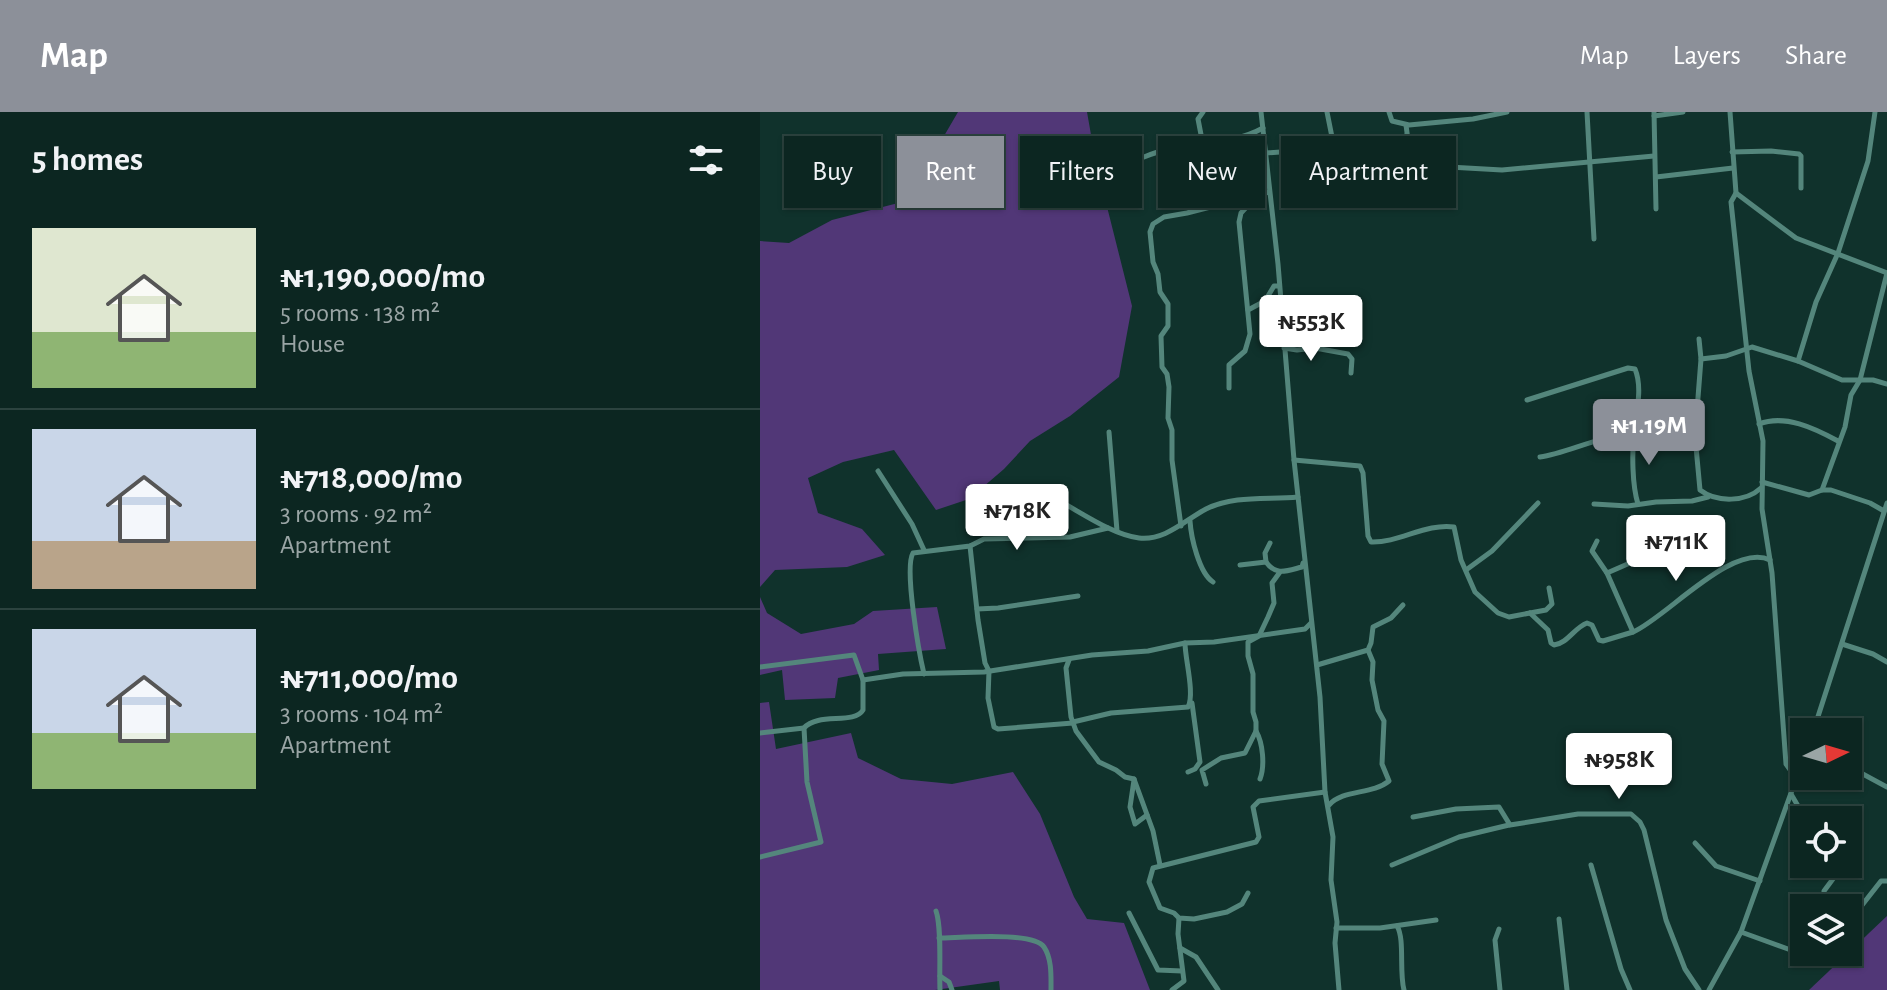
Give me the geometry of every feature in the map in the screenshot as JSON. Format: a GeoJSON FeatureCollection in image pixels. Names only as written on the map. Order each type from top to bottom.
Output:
{"type":"FeatureCollection","features":[{"type":"Feature","properties":{"kind":"street"},"geometry":{"type":"LineString","coordinates":[[1201,136],[1198,119],[1203,112]]}},
{"type":"Feature","properties":{"kind":"street"},"geometry":{"type":"LineString","coordinates":[[1261,112],[1317,665],[1325,792],[1333,837],[1331,880],[1339,990]]}},
{"type":"Feature","properties":{"kind":"street"},"geometry":{"type":"LineString","coordinates":[[1327,112],[1332,136]]}},
{"type":"Feature","properties":{"kind":"street"},"geometry":{"type":"LineString","coordinates":[[1389,112],[1392,121],[1406,125],[1473,119],[1507,112]]}},
{"type":"Feature","properties":{"kind":"street"},"geometry":{"type":"LineString","coordinates":[[1587,112],[1594,239]]}},
{"type":"Feature","properties":{"kind":"street"},"geometry":{"type":"LineString","coordinates":[[1656,209],[1654,114],[1683,112]]}},
{"type":"Feature","properties":{"kind":"street"},"geometry":{"type":"LineString","coordinates":[[1730,112],[1736,193],[1741,199],[1796,238],[1887,273],[1860,380],[1851,395],[1845,427],[1822,490]]}},
{"type":"Feature","properties":{"kind":"street"},"geometry":{"type":"LineString","coordinates":[[1798,361],[1816,302],[1838,253],[1868,161],[1875,112]]}},
{"type":"Feature","properties":{"kind":"street"},"geometry":{"type":"LineString","coordinates":[[1406,125],[1411,163],[1419,170],[1449,167],[1502,170],[1654,156]]}},
{"type":"Feature","properties":{"kind":"street"},"geometry":{"type":"LineString","coordinates":[[1242,136],[1263,128]]}},
{"type":"Feature","properties":{"kind":"street"},"geometry":{"type":"LineString","coordinates":[[1266,153],[1281,152]]}},
{"type":"Feature","properties":{"kind":"street"},"geometry":{"type":"LineString","coordinates":[[1732,152],[1799,154],[1801,188]]}},
{"type":"Feature","properties":{"kind":"street"},"geometry":{"type":"LineString","coordinates":[[1144,157],[1158,154]]}},
{"type":"Feature","properties":{"kind":"street"},"geometry":{"type":"LineString","coordinates":[[1656,177],[1733,168]]}},
{"type":"Feature","properties":{"kind":"street"},"geometry":{"type":"LineString","coordinates":[[1265,193],[1269,192]]}},
{"type":"Feature","properties":{"kind":"street"},"geometry":{"type":"LineString","coordinates":[[1736,193],[1731,202],[1747,347],[1763,441],[1762,500],[1771,561],[1786,764],[1790,770]]}},
{"type":"Feature","properties":{"kind":"street"},"geometry":{"type":"LineString","coordinates":[[1731,202],[1741,199]]}},
{"type":"Feature","properties":{"kind":"street"},"geometry":{"type":"LineString","coordinates":[[1181,526],[1172,460],[1172,430],[1168,418],[1169,387],[1167,374],[1162,367],[1161,336],[1168,326],[1168,304],[1160,292],[1150,232],[1153,224],[1164,217],[1202,208]]}},
{"type":"Feature","properties":{"kind":"street"},"geometry":{"type":"LineString","coordinates":[[1229,388],[1229,365],[1245,351],[1250,334],[1239,222],[1246,208]]}},
{"type":"Feature","properties":{"kind":"street"},"geometry":{"type":"LineString","coordinates":[[1248,310],[1265,301],[1274,286],[1279,286]]}},
{"type":"Feature","properties":{"kind":"street"},"geometry":{"type":"LineString","coordinates":[[1699,339],[1701,359],[1695,436],[1699,499]]}},
{"type":"Feature","properties":{"kind":"street"},"geometry":{"type":"LineString","coordinates":[[1701,359],[1726,356],[1747,347],[1756,348],[1798,361],[1842,380],[1887,384]]}},
{"type":"Feature","properties":{"kind":"street"},"geometry":{"type":"LineString","coordinates":[[1284,348],[1315,348],[1348,354],[1352,359],[1351,373]]}},
{"type":"Feature","properties":{"kind":"street"},"geometry":{"type":"LineString","coordinates":[[1527,400],[1628,368],[1635,369],[1638,377],[1634,436],[1638,504]]}},
{"type":"Feature","properties":{"kind":"street"},"geometry":{"type":"LineString","coordinates":[[1759,424],[1773,419],[1800,423],[1838,441]]}},
{"type":"Feature","properties":{"kind":"street"},"geometry":{"type":"LineString","coordinates":[[1109,432],[1117,531]]}},
{"type":"Feature","properties":{"kind":"street"},"geometry":{"type":"LineString","coordinates":[[1540,457],[1617,437],[1634,436]]}},
{"type":"Feature","properties":{"kind":"street"},"geometry":{"type":"LineString","coordinates":[[1294,460],[1360,466],[1369,539],[1376,542],[1450,526],[1456,530],[1458,550],[1475,592],[1498,613],[1509,617],[1546,610],[1551,606],[1549,588]]}},
{"type":"Feature","properties":{"kind":"street"},"geometry":{"type":"LineString","coordinates":[[878,471],[912,524],[924,550]]}},
{"type":"Feature","properties":{"kind":"street"},"geometry":{"type":"LineString","coordinates":[[1762,484],[1809,495],[1831,490],[1884,511]]}},
{"type":"Feature","properties":{"kind":"street"},"geometry":{"type":"LineString","coordinates":[[1754,495],[1762,484]]}},
{"type":"Feature","properties":{"kind":"street"},"geometry":{"type":"LineString","coordinates":[[1700,490],[1708,496]]}},
{"type":"Feature","properties":{"kind":"street"},"geometry":{"type":"LineString","coordinates":[[1033,493],[1058,500],[1108,528],[1138,538],[1159,535],[1181,526],[1215,505],[1246,498],[1298,497]]}},
{"type":"Feature","properties":{"kind":"street"},"geometry":{"type":"LineString","coordinates":[[1594,504],[1622,506],[1708,496],[1730,499],[1754,495],[1762,500]]}},
{"type":"Feature","properties":{"kind":"street"},"geometry":{"type":"LineString","coordinates":[[1466,570],[1492,551],[1538,503]]}},
{"type":"Feature","properties":{"kind":"street"},"geometry":{"type":"LineString","coordinates":[[1818,718],[1887,503]]}},
{"type":"Feature","properties":{"kind":"street"},"geometry":{"type":"LineString","coordinates":[[1190,520],[1202,570],[1213,582]]}},
{"type":"Feature","properties":{"kind":"street"},"geometry":{"type":"LineString","coordinates":[[924,674],[914,617],[909,559],[913,553],[970,546],[984,539],[1070,537],[1108,528]]}},
{"type":"Feature","properties":{"kind":"street"},"geometry":{"type":"LineString","coordinates":[[1597,541],[1592,551],[1607,573],[1633,632]]}},
{"type":"Feature","properties":{"kind":"street"},"geometry":{"type":"LineString","coordinates":[[1270,543],[1265,553],[1266,562],[1280,572],[1302,567],[1304,554]]}},
{"type":"Feature","properties":{"kind":"street"},"geometry":{"type":"LineString","coordinates":[[970,546],[988,698],[996,729],[1071,721],[1111,713],[1186,708],[1191,702]]}},
{"type":"Feature","properties":{"kind":"street"},"geometry":{"type":"LineString","coordinates":[[1607,573],[1662,549]]}},
{"type":"Feature","properties":{"kind":"street"},"geometry":{"type":"LineString","coordinates":[[1529,613],[1548,630],[1554,645],[1561,644],[1587,623],[1592,625],[1599,640],[1603,641],[1633,632],[1653,620],[1712,575],[1746,560],[1764,557],[1770,552]]}},
{"type":"Feature","properties":{"kind":"street"},"geometry":{"type":"LineString","coordinates":[[1764,557],[1771,561]]}},
{"type":"Feature","properties":{"kind":"street"},"geometry":{"type":"LineString","coordinates":[[1240,565],[1266,562]]}},
{"type":"Feature","properties":{"kind":"street"},"geometry":{"type":"LineString","coordinates":[[1259,636],[1274,603],[1272,583],[1280,572]]}},
{"type":"Feature","properties":{"kind":"street"},"geometry":{"type":"LineString","coordinates":[[977,609],[1078,596]]}},
{"type":"Feature","properties":{"kind":"street"},"geometry":{"type":"LineString","coordinates":[[1327,809],[1331,801],[1389,781],[1382,764],[1384,721],[1378,710],[1372,680],[1373,662],[1368,650],[1373,627],[1391,618],[1403,605]]}},
{"type":"Feature","properties":{"kind":"street"},"geometry":{"type":"LineString","coordinates":[[863,680],[903,674],[987,673],[1092,655],[1148,651],[1185,643],[1305,629],[1311,623]]}},
{"type":"Feature","properties":{"kind":"street"},"geometry":{"type":"LineString","coordinates":[[1305,629],[1312,634]]}},
{"type":"Feature","properties":{"kind":"street"},"geometry":{"type":"LineString","coordinates":[[1259,636],[1251,638],[1247,649],[1253,674],[1253,712],[1262,748],[1263,773],[1260,779]]}},
{"type":"Feature","properties":{"kind":"street"},"geometry":{"type":"LineString","coordinates":[[1185,643],[1191,702],[1206,784]]}},
{"type":"Feature","properties":{"kind":"street"},"geometry":{"type":"LineString","coordinates":[[1842,644],[1887,662]]}},
{"type":"Feature","properties":{"kind":"street"},"geometry":{"type":"LineString","coordinates":[[1317,665],[1368,650]]}},
{"type":"Feature","properties":{"kind":"street"},"geometry":{"type":"LineString","coordinates":[[760,667],[851,655],[856,657],[863,680],[861,715],[814,721],[804,728],[760,733]]}},
{"type":"Feature","properties":{"kind":"street"},"geometry":{"type":"LineString","coordinates":[[1069,659],[1066,668],[1071,721],[1099,762],[1134,779]]}},
{"type":"Feature","properties":{"kind":"street"},"geometry":{"type":"LineString","coordinates":[[760,857],[821,842],[807,782],[804,728]]}},
{"type":"Feature","properties":{"kind":"street"},"geometry":{"type":"LineString","coordinates":[[1202,770],[1221,758],[1245,753],[1256,731]]}},
{"type":"Feature","properties":{"kind":"street"},"geometry":{"type":"LineString","coordinates":[[1188,772],[1200,762]]}},
{"type":"Feature","properties":{"kind":"street"},"geometry":{"type":"LineString","coordinates":[[1862,774],[1887,787]]}},
{"type":"Feature","properties":{"kind":"street"},"geometry":{"type":"LineString","coordinates":[[1134,779],[1130,807],[1135,824],[1147,815]]}},
{"type":"Feature","properties":{"kind":"street"},"geometry":{"type":"LineString","coordinates":[[1134,779],[1160,865]]}},
{"type":"Feature","properties":{"kind":"street"},"geometry":{"type":"LineString","coordinates":[[1709,990],[1741,932],[1792,790]]}},
{"type":"Feature","properties":{"kind":"street"},"geometry":{"type":"LineString","coordinates":[[1172,990],[1183,983],[1179,918],[1174,913],[1163,911],[1150,889],[1150,871],[1160,865],[1253,844],[1259,837],[1254,811],[1256,802],[1325,792]]}},
{"type":"Feature","properties":{"kind":"street"},"geometry":{"type":"LineString","coordinates":[[1791,793],[1798,806]]}},
{"type":"Feature","properties":{"kind":"street"},"geometry":{"type":"LineString","coordinates":[[1413,817],[1456,809],[1499,807],[1510,825]]}},
{"type":"Feature","properties":{"kind":"street"},"geometry":{"type":"LineString","coordinates":[[1392,865],[1459,837],[1510,825],[1586,814],[1631,814],[1640,822],[1666,920],[1685,969],[1699,990]]}},
{"type":"Feature","properties":{"kind":"street"},"geometry":{"type":"LineString","coordinates":[[1695,843],[1716,866],[1760,881]]}},
{"type":"Feature","properties":{"kind":"street"},"geometry":{"type":"LineString","coordinates":[[1591,865],[1630,990]]}},
{"type":"Feature","properties":{"kind":"street"},"geometry":{"type":"LineString","coordinates":[[1862,905],[1881,881],[1887,881]]}},
{"type":"Feature","properties":{"kind":"street"},"geometry":{"type":"LineString","coordinates":[[1179,918],[1194,919],[1227,912],[1242,904],[1248,893]]}},
{"type":"Feature","properties":{"kind":"street"},"geometry":{"type":"LineString","coordinates":[[936,911],[940,990]]}},
{"type":"Feature","properties":{"kind":"street"},"geometry":{"type":"LineString","coordinates":[[1129,913],[1158,970],[1182,971]]}},
{"type":"Feature","properties":{"kind":"street"},"geometry":{"type":"LineString","coordinates":[[1559,919],[1567,990]]}},
{"type":"Feature","properties":{"kind":"street"},"geometry":{"type":"LineString","coordinates":[[1336,928],[1397,926],[1436,920]]}},
{"type":"Feature","properties":{"kind":"street"},"geometry":{"type":"LineString","coordinates":[[1397,926],[1401,932],[1404,990]]}},
{"type":"Feature","properties":{"kind":"street"},"geometry":{"type":"LineString","coordinates":[[1499,929],[1495,940],[1500,990]]}},
{"type":"Feature","properties":{"kind":"street"},"geometry":{"type":"LineString","coordinates":[[1741,932],[1790,949]]}},
{"type":"Feature","properties":{"kind":"street"},"geometry":{"type":"LineString","coordinates":[[939,938],[1035,940],[1043,945],[1050,963],[1051,990]]}},
{"type":"Feature","properties":{"kind":"street"},"geometry":{"type":"LineString","coordinates":[[1182,952],[1199,961],[1218,990]]}},
{"type":"Feature","properties":{"kind":"street"},"geometry":{"type":"LineString","coordinates":[[939,975],[949,982],[952,990]]}},
{"type":"Feature","properties":{"kind":"shaded area"},"geometry":{"type":"Polygon","coordinates":[[[958,112],[1087,112],[1091,136],[1020,136],[1020,208],[1107,208],[1132,306],[1119,377],[1070,416],[1030,441],[969,499],[936,510],[894,450],[843,462],[808,478],[818,513],[862,529],[885,555],[847,567],[775,570],[760,587],[760,241],[789,243],[832,220],[897,203],[897,208],[1004,208],[1004,136],[944,136],[958,112]]]}},
{"type":"Feature","properties":{"kind":"shaded area"},"geometry":{"type":"Polygon","coordinates":[[[760,597],[767,613],[801,634],[854,624],[873,611],[937,607],[946,649],[878,654],[879,670],[838,678],[835,698],[785,700],[782,670],[760,675],[760,597]]]}},
{"type":"Feature","properties":{"kind":"shaded area"},"geometry":{"type":"Polygon","coordinates":[[[769,702],[776,749],[851,733],[858,758],[901,779],[952,784],[1013,772],[1040,814],[1074,897],[1087,919],[1124,923],[1150,990],[1000,990],[999,981],[935,990],[760,990],[760,703],[769,702]]]}},
{"type":"Feature","properties":{"kind":"shaded area"},"geometry":{"type":"Polygon","coordinates":[[[1887,916],[1887,990],[1809,990],[1834,966],[1862,966],[1862,940],[1887,916]]]}}]}
